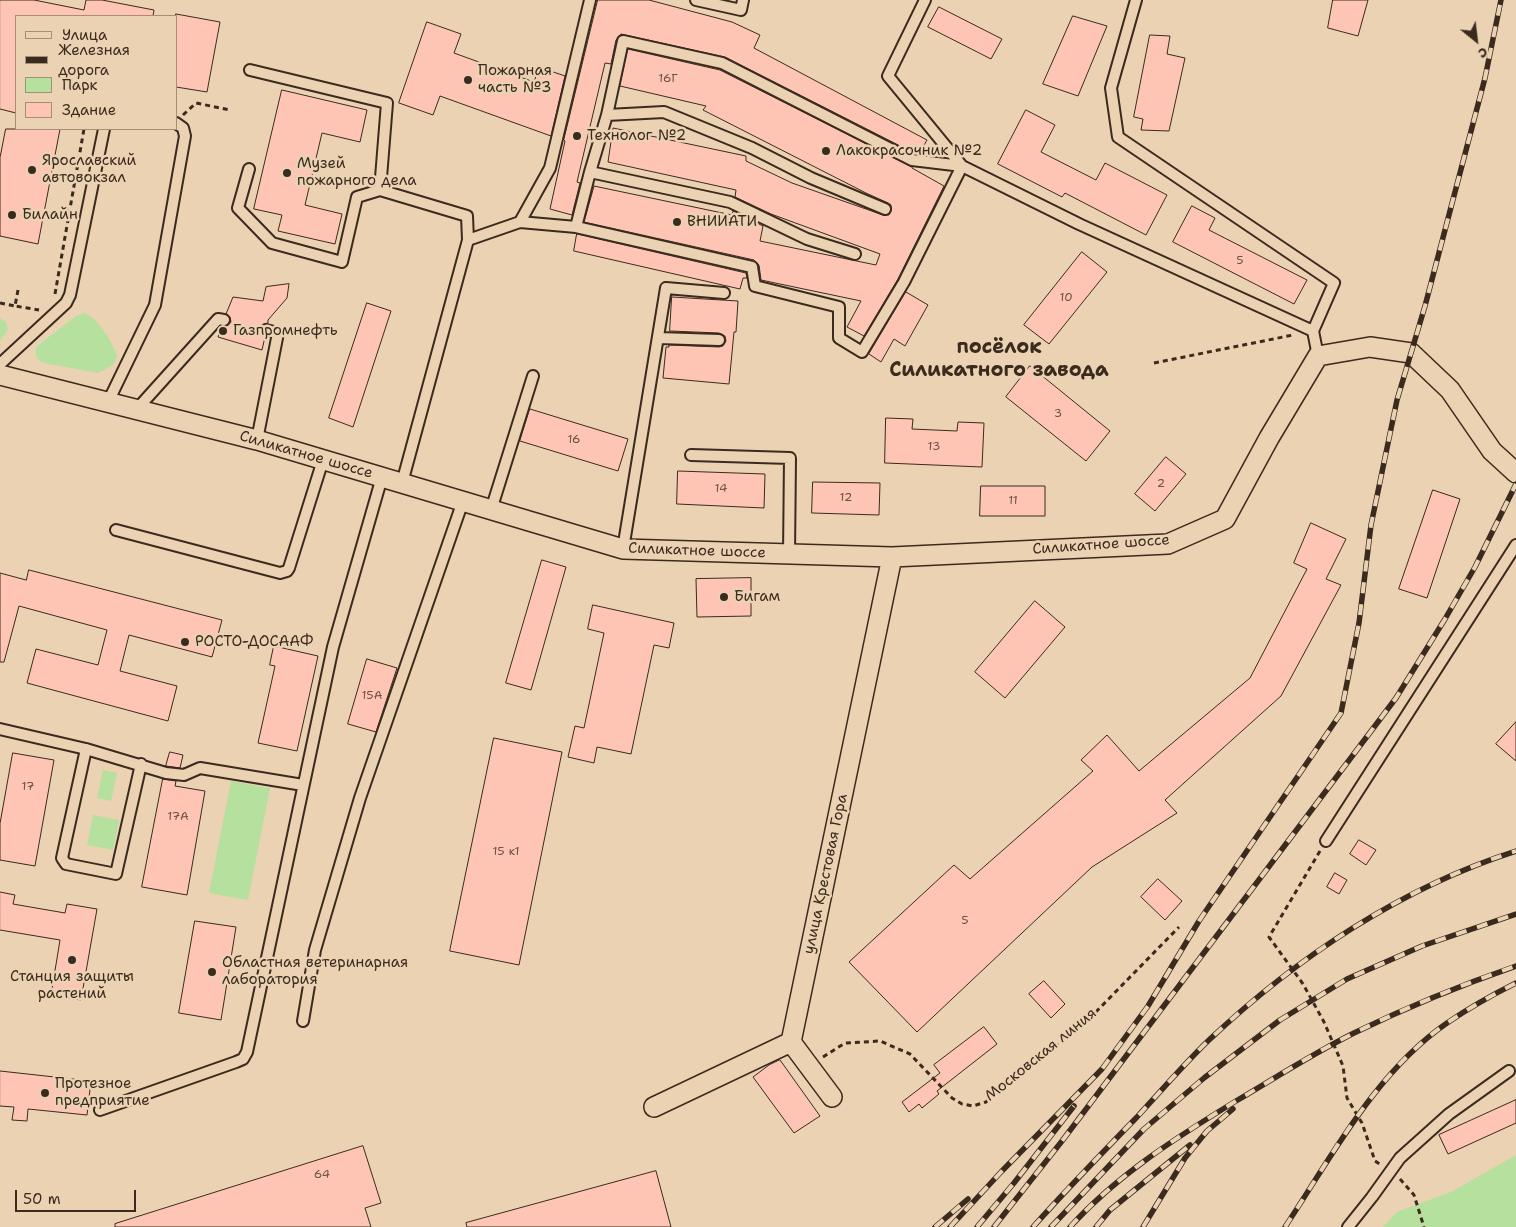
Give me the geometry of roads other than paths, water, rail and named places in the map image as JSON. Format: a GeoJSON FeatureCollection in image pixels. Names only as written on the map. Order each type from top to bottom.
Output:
{"type":"FeatureCollection","features":[{"type":"Feature","properties":{"kind":"street"},"geometry":{"type":"LineString","coordinates":[[1318,356],[1370,347],[1411,353],[1450,390],[1492,452],[1516,472]]}},
{"type":"Feature","properties":{"kind":"street","name":"Силикатное шоссе"},"geometry":{"type":"LineString","coordinates":[[0,375],[257,440],[623,549],[892,557],[1168,544],[1225,519],[1268,438],[1318,356]]}},
{"type":"Feature","properties":{"kind":"street","name":"улица Крестовая Гора"},"geometry":{"type":"LineString","coordinates":[[791,1042],[892,557]]}},
{"type":"Feature","properties":{"kind":"street"},"geometry":{"type":"LineString","coordinates":[[654,1107],[791,1042],[832,1097]]}},
{"type":"Feature","properties":{"kind":"lane"},"geometry":{"type":"LineString","coordinates":[[520,222],[550,168],[590,0]]}},
{"type":"Feature","properties":{"kind":"lane"},"geometry":{"type":"LineString","coordinates":[[696,0],[741,10],[743,0]]}},
{"type":"Feature","properties":{"kind":"lane"},"geometry":{"type":"LineString","coordinates":[[925,0],[888,76],[962,166]]}},
{"type":"Feature","properties":{"kind":"lane"},"geometry":{"type":"LineString","coordinates":[[1136,0],[1111,88],[1118,136],[1334,283],[1313,332],[1318,356]]}},
{"type":"Feature","properties":{"kind":"lane"},"geometry":{"type":"LineString","coordinates":[[576,228],[607,115],[624,41],[722,63],[912,160],[962,166],[1088,228],[1313,332]]}},
{"type":"Feature","properties":{"kind":"lane"},"geometry":{"type":"LineString","coordinates":[[250,70],[387,103],[380,190]]}},
{"type":"Feature","properties":{"kind":"lane"},"geometry":{"type":"LineString","coordinates":[[607,115],[664,112],[752,148],[811,178],[885,209]]}},
{"type":"Feature","properties":{"kind":"lane"},"geometry":{"type":"LineString","coordinates":[[108,402],[155,304],[185,136],[183,128],[178,121]]}},
{"type":"Feature","properties":{"kind":"lane"},"geometry":{"type":"LineString","coordinates":[[0,364],[53,312],[66,303],[70,294],[104,130]]}},
{"type":"Feature","properties":{"kind":"lane"},"geometry":{"type":"LineString","coordinates":[[468,240],[520,222],[576,228],[752,267],[755,286],[839,307],[840,338],[862,352],[904,282],[962,166]]}},
{"type":"Feature","properties":{"kind":"lane"},"geometry":{"type":"LineString","coordinates":[[249,169],[238,208],[272,244],[342,262],[357,198],[380,190],[467,216],[468,240],[402,483]]}},
{"type":"Feature","properties":{"kind":"lane"},"geometry":{"type":"LineString","coordinates":[[590,172],[730,202],[807,239],[855,254]]}},
{"type":"Feature","properties":{"kind":"lane"},"geometry":{"type":"LineString","coordinates":[[623,549],[666,288],[724,293]]}},
{"type":"Feature","properties":{"kind":"lane"},"geometry":{"type":"LineString","coordinates":[[137,409],[218,319],[224,320]]}},
{"type":"Feature","properties":{"kind":"lane"},"geometry":{"type":"LineString","coordinates":[[257,440],[278,333],[266,330]]}},
{"type":"Feature","properties":{"kind":"lane"},"geometry":{"type":"LineString","coordinates":[[659,338],[719,340]]}},
{"type":"Feature","properties":{"kind":"lane"},"geometry":{"type":"LineString","coordinates":[[491,510],[533,376]]}},
{"type":"Feature","properties":{"kind":"lane"},"geometry":{"type":"LineString","coordinates":[[691,455],[790,458],[789,554]]}},
{"type":"Feature","properties":{"kind":"lane"},"geometry":{"type":"LineString","coordinates":[[116,530],[280,573],[287,571],[324,460]]}},
{"type":"Feature","properties":{"kind":"lane"},"geometry":{"type":"LineString","coordinates":[[100,1110],[236,1062],[243,1059],[247,1052],[332,647],[382,477]]}},
{"type":"Feature","properties":{"kind":"lane"},"geometry":{"type":"LineString","coordinates":[[303,1022],[315,950],[360,798],[463,501]]}},
{"type":"Feature","properties":{"kind":"lane"},"geometry":{"type":"LineString","coordinates":[[1326,841],[1516,545]]}},
{"type":"Feature","properties":{"kind":"lane"},"geometry":{"type":"LineString","coordinates":[[0,729],[86,749],[166,773],[184,775],[200,768],[303,785]]}},
{"type":"Feature","properties":{"kind":"lane"},"geometry":{"type":"LineString","coordinates":[[86,749],[62,858],[66,864],[116,874],[141,764]]}},
{"type":"Feature","properties":{"kind":"lane"},"geometry":{"type":"LineString","coordinates":[[1348,1227],[1400,1158],[1449,1114],[1509,1071]]}},
{"type":"Feature","properties":{"kind":"railway"},"geometry":{"type":"LineString","coordinates":[[950,1227],[1102,1069],[1148,1006],[1199,921],[1341,713],[1359,623],[1371,525],[1397,400],[1425,306],[1485,78],[1501,0]]}},
{"type":"Feature","properties":{"kind":"railway"},"geometry":{"type":"LineString","coordinates":[[994,1227],[1062,1141],[1396,698],[1475,567],[1516,484]]}},
{"type":"Feature","properties":{"kind":"railway"},"geometry":{"type":"LineString","coordinates":[[1033,1227],[1200,1049],[1242,1010],[1278,981],[1352,928],[1392,905],[1432,884],[1516,851]]}},
{"type":"Feature","properties":{"kind":"railway"},"geometry":{"type":"LineString","coordinates":[[1051,1227],[1144,1129],[1204,1078],[1280,1020],[1347,979],[1422,946],[1516,914]]}},
{"type":"Feature","properties":{"kind":"railway"},"geometry":{"type":"LineString","coordinates":[[1070,1227],[1107,1190],[1148,1158],[1309,1057],[1394,1014],[1516,966]]}},
{"type":"Feature","properties":{"kind":"railway"},"geometry":{"type":"LineString","coordinates":[[1285,1227],[1338,1144],[1377,1090],[1398,1066],[1447,1023],[1516,983]]}},
{"type":"Feature","properties":{"kind":"railway"},"geometry":{"type":"LineString","coordinates":[[977,1227],[1074,1106]]}},
{"type":"Feature","properties":{"kind":"railway"},"geometry":{"type":"LineString","coordinates":[[1143,1227],[1185,1158],[1207,1131],[1233,1109]]}},
{"type":"Feature","properties":{"kind":"railway"},"geometry":{"type":"LineString","coordinates":[[1096,1227],[1110,1210],[1190,1145]]}},
{"type":"Feature","properties":{"kind":"railway"},"geometry":{"type":"LineString","coordinates":[[935,1227],[968,1199]]}},
{"type":"Feature","properties":{"kind":"place","name":"Пожарная часть №3"},"geometry":{"type":"Point","coordinates":[468,80]}},
{"type":"Feature","properties":{"kind":"place","name":"Технолог №2"},"geometry":{"type":"Point","coordinates":[577,136]}},
{"type":"Feature","properties":{"kind":"place","name":"Лакокрасочник №2"},"geometry":{"type":"Point","coordinates":[826,151]}},
{"type":"Feature","properties":{"kind":"place","name":"Ярославский автовокзал"},"geometry":{"type":"Point","coordinates":[32,170]}},
{"type":"Feature","properties":{"kind":"place","name":"Музей пожарного дела"},"geometry":{"type":"Point","coordinates":[287,173]}},
{"type":"Feature","properties":{"kind":"place","name":"Билайн"},"geometry":{"type":"Point","coordinates":[12,215]}},
{"type":"Feature","properties":{"kind":"place","name":"ВНИИАТИ"},"geometry":{"type":"Point","coordinates":[677,222]}},
{"type":"Feature","properties":{"kind":"place","name":"Газпромнефть"},"geometry":{"type":"Point","coordinates":[223,331]}},
{"type":"Feature","properties":{"kind":"place","name":"Бигам"},"geometry":{"type":"Point","coordinates":[724,597]}},
{"type":"Feature","properties":{"kind":"place","name":"РОСТО-ДОСААФ"},"geometry":{"type":"Point","coordinates":[185,642]}},
{"type":"Feature","properties":{"kind":"place","name":"Станция защиты растений"},"geometry":{"type":"Point","coordinates":[72,960]}},
{"type":"Feature","properties":{"kind":"place","name":"Областная ветеринарная лаборатория"},"geometry":{"type":"Point","coordinates":[212,972]}},
{"type":"Feature","properties":{"kind":"place","name":"Протезное предприятие"},"geometry":{"type":"Point","coordinates":[45,1093]}},
{"type":"Feature","properties":{"kind":"district","name":"посёлок Силикатного завода"},"geometry":{"type":"Point","coordinates":[999,360]}}]}
